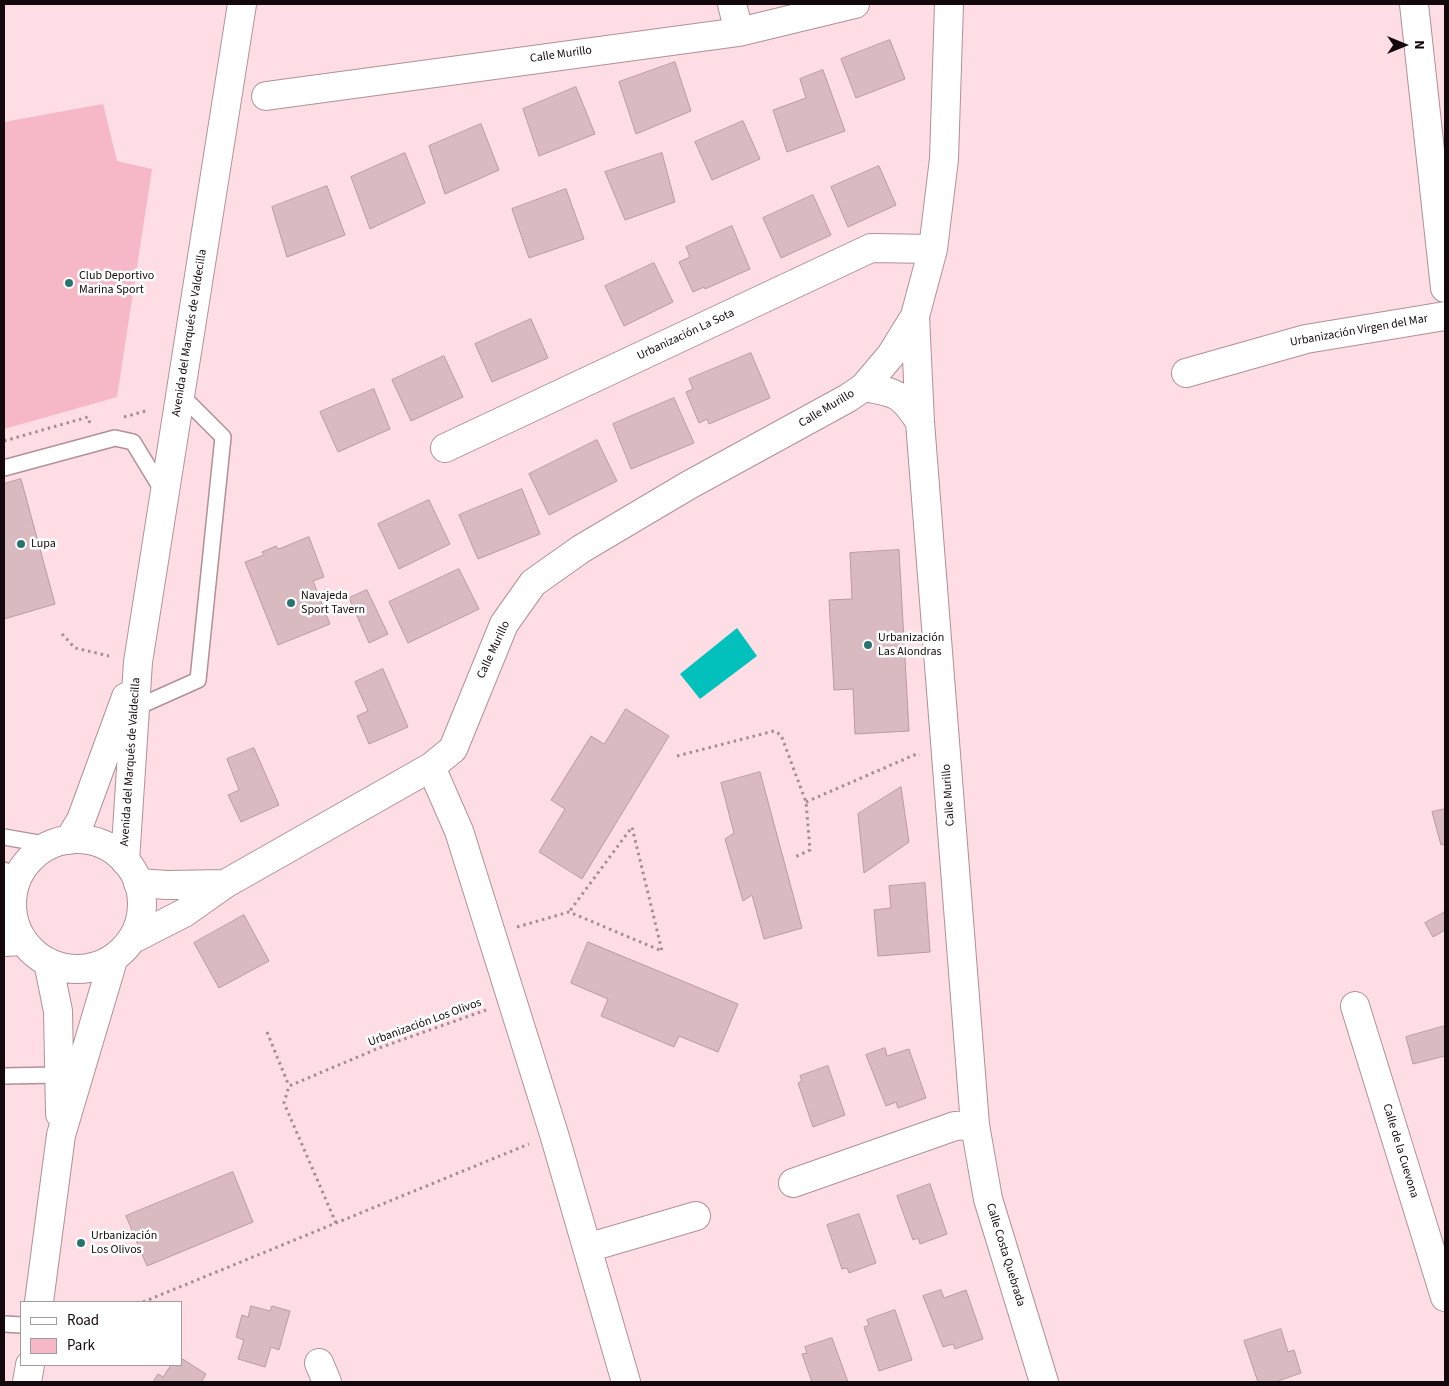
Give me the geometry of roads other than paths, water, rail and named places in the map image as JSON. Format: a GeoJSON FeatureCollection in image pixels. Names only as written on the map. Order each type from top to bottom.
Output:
{"type":"FeatureCollection","features":[{"type":"Feature","properties":{"kind":"street","name":"Avenida del Marqués de Valdecilla"},"geometry":{"type":"LineString","coordinates":[[132,872],[134,709],[138,662],[242,4]]}},
{"type":"Feature","properties":{"kind":"street"},"geometry":{"type":"LineString","coordinates":[[732,4],[739,32]]}},
{"type":"Feature","properties":{"kind":"street","name":"Calle Murillo"},"geometry":{"type":"LineString","coordinates":[[266,96],[739,32],[855,4]]}},
{"type":"Feature","properties":{"kind":"street","name":"Calle Murillo"},"geometry":{"type":"LineString","coordinates":[[135,938],[184,913],[225,884],[431,767],[453,748],[504,624],[533,583],[590,544],[689,485],[830,410],[864,387],[891,355],[915,316],[933,249],[944,159],[949,4]]}},
{"type":"Feature","properties":{"kind":"street"},"geometry":{"type":"LineString","coordinates":[[1414,4],[1445,288]]}},
{"type":"Feature","properties":{"kind":"street","name":"Urbanización La Sota"},"geometry":{"type":"LineString","coordinates":[[445,448],[871,248],[933,249]]}},
{"type":"Feature","properties":{"kind":"street","name":"Calle Murillo"},"geometry":{"type":"LineString","coordinates":[[915,316],[920,422],[964,988]]}},
{"type":"Feature","properties":{"kind":"street","name":"Urbanización Virgen del Mar"},"geometry":{"type":"LineString","coordinates":[[1186,373],[1306,338],[1445,316]]}},
{"type":"Feature","properties":{"kind":"street","name":"Calle Murillo"},"geometry":{"type":"LineString","coordinates":[[864,387],[891,392],[906,400],[920,422]]}},
{"type":"Feature","properties":{"kind":"street","name":"Avenida del Marqués de Valdecilla"},"geometry":{"type":"LineString","coordinates":[[59,842],[81,820],[138,662]]}},
{"type":"Feature","properties":{"kind":"street"},"geometry":{"type":"LineString","coordinates":[[431,767],[460,831],[554,1134],[626,1382]]}},
{"type":"Feature","properties":{"kind":"street"},"geometry":{"type":"LineString","coordinates":[[59,842],[94,842],[111,848],[132,872],[143,911],[135,938],[125,950],[112,960],[97,967],[80,968],[48,962],[13,941],[12,904],[9,884],[29,860],[59,842]]}},
{"type":"Feature","properties":{"kind":"street"},"geometry":{"type":"LineString","coordinates":[[132,872],[167,885],[225,884]]}},
{"type":"Feature","properties":{"kind":"street"},"geometry":{"type":"LineString","coordinates":[[39,1301],[61,1135],[112,960]]}},
{"type":"Feature","properties":{"kind":"street"},"geometry":{"type":"LineString","coordinates":[[48,962],[58,1011],[58,1075],[61,1135]]}},
{"type":"Feature","properties":{"kind":"street","name":"Calle Costa Quebrada"},"geometry":{"type":"LineString","coordinates":[[964,988],[975,1125],[988,1198],[1044,1382]]}},
{"type":"Feature","properties":{"kind":"street","name":"Calle de la Cuevona"},"geometry":{"type":"LineString","coordinates":[[1355,1006],[1445,1296]]}},
{"type":"Feature","properties":{"kind":"street"},"geometry":{"type":"LineString","coordinates":[[793,1183],[956,1126],[975,1125]]}},
{"type":"Feature","properties":{"kind":"street"},"geometry":{"type":"LineString","coordinates":[[587,1248],[696,1216]]}},
{"type":"Feature","properties":{"kind":"street"},"geometry":{"type":"LineString","coordinates":[[27,1382],[30,1366]]}},
{"type":"Feature","properties":{"kind":"lane"},"geometry":{"type":"LineString","coordinates":[[134,709],[198,680],[223,437],[180,394]]}},
{"type":"Feature","properties":{"kind":"lane"},"geometry":{"type":"LineString","coordinates":[[4,468],[115,438],[133,442],[165,496]]}},
{"type":"Feature","properties":{"kind":"lane"},"geometry":{"type":"LineString","coordinates":[[4,837],[59,842]]}},
{"type":"Feature","properties":{"kind":"lane"},"geometry":{"type":"LineString","coordinates":[[4,1076],[58,1075]]}},
{"type":"Feature","properties":{"kind":"lane"},"geometry":{"type":"LineString","coordinates":[[4,1324],[20,1325]]}},
{"type":"Feature","properties":{"kind":"water"},"geometry":{"type":"Polygon","coordinates":[[[737,628],[757,656],[700,699],[680,674],[737,628]]]}},
{"type":"Feature","properties":{"kind":"place","name":"Club Deportivo Marina Sport"},"geometry":{"type":"Point","coordinates":[69,283]}},
{"type":"Feature","properties":{"kind":"place","name":"Lupa"},"geometry":{"type":"Point","coordinates":[21,544]}},
{"type":"Feature","properties":{"kind":"place","name":"Navajeda Sport Tavern"},"geometry":{"type":"Point","coordinates":[291,603]}},
{"type":"Feature","properties":{"kind":"place","name":"Urbanización Las Alondras"},"geometry":{"type":"Point","coordinates":[868,645]}},
{"type":"Feature","properties":{"kind":"place","name":"Urbanización Los Olivos"},"geometry":{"type":"Point","coordinates":[81,1243]}}]}
